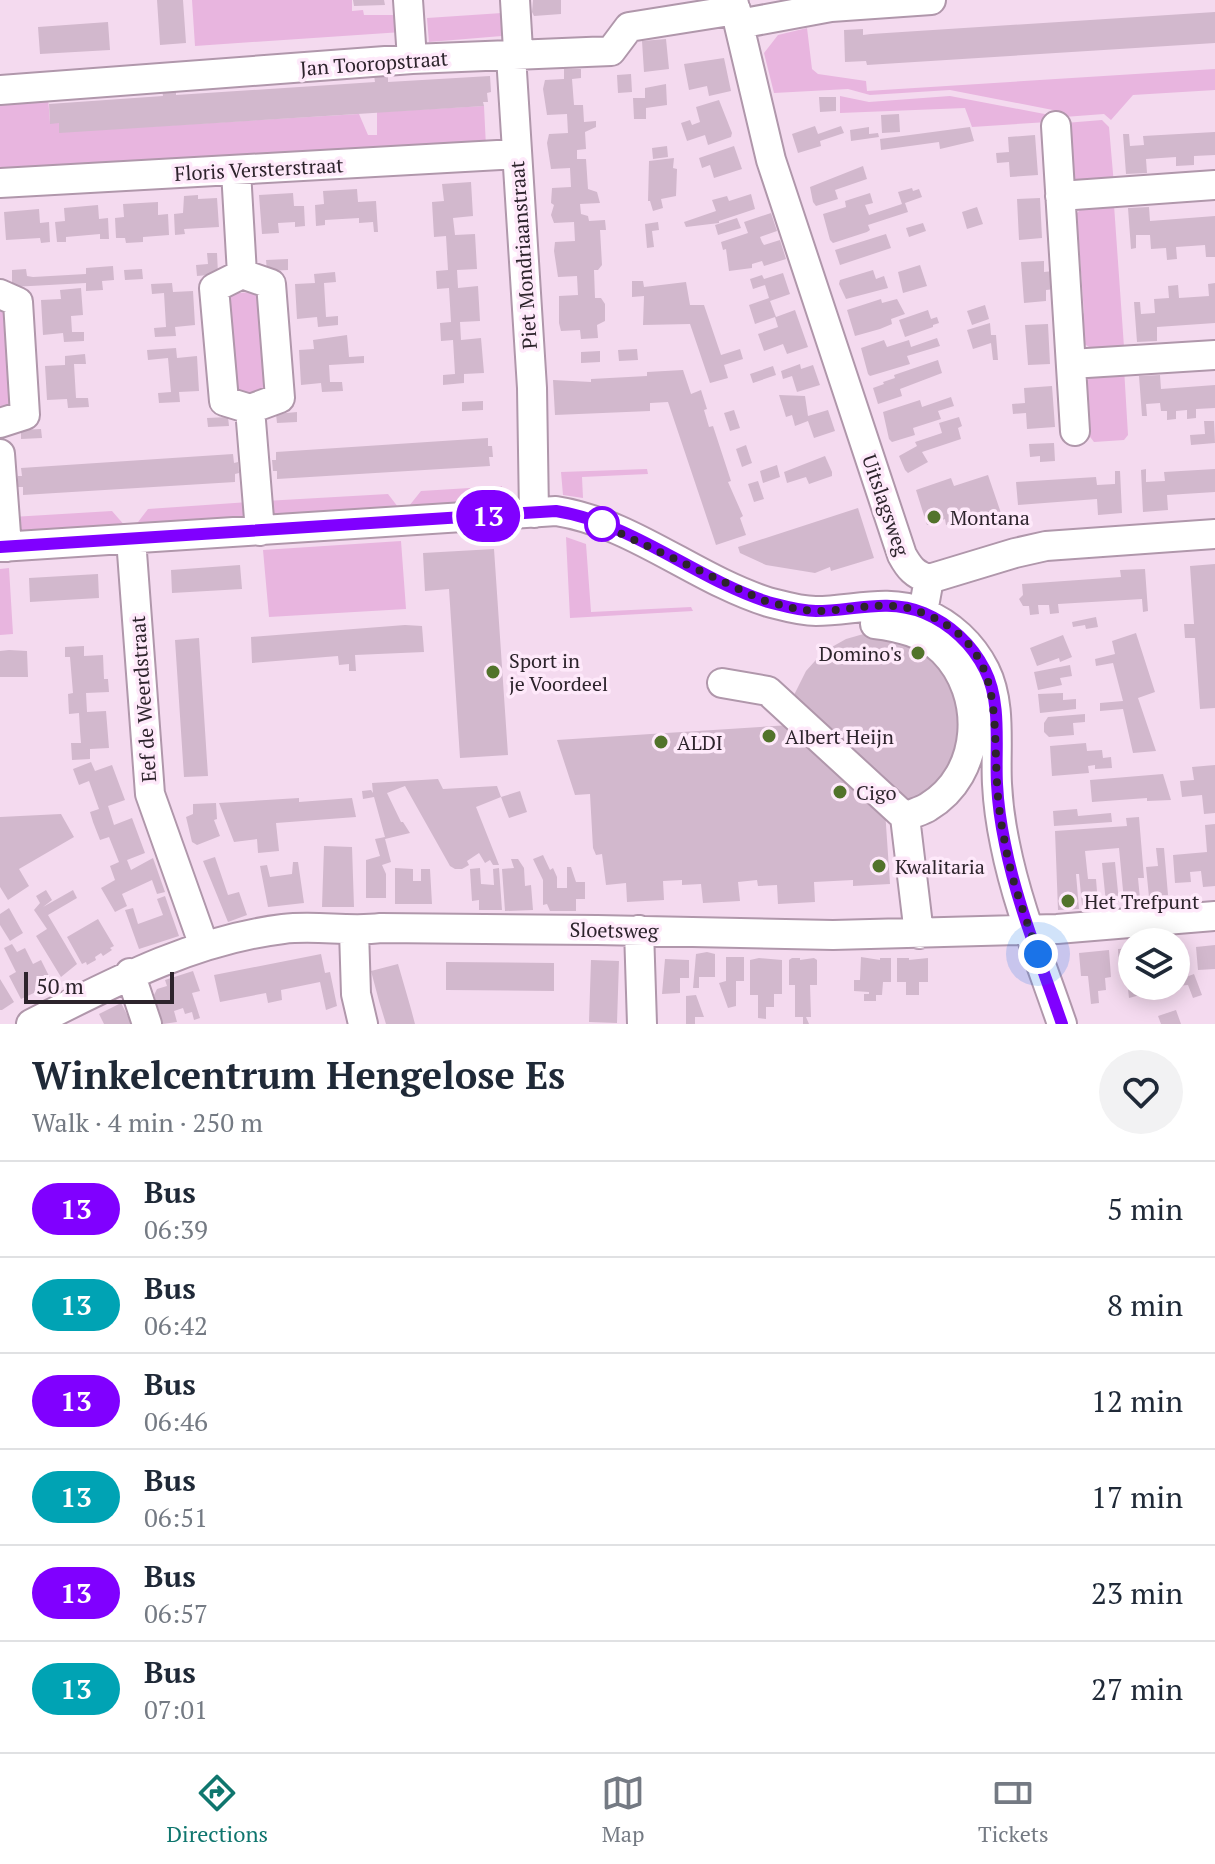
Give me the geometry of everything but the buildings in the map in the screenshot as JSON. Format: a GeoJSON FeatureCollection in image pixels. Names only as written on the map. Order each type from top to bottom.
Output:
{"type":"FeatureCollection","features":[{"type":"Feature","properties":{"kind":"street"},"geometry":{"type":"LineString","coordinates":[[408,0],[412,59]]}},
{"type":"Feature","properties":{"kind":"street","name":"Piet Mondriaanstraat"},"geometry":{"type":"LineString","coordinates":[[515,0],[518,50],[511,56],[532,388],[534,513]]}},
{"type":"Feature","properties":{"kind":"street"},"geometry":{"type":"LineString","coordinates":[[736,11],[931,0]]}},
{"type":"Feature","properties":{"kind":"street","name":"Jan Tooropstraat"},"geometry":{"type":"LineString","coordinates":[[0,90],[412,59],[611,51],[629,27],[736,11]]}},
{"type":"Feature","properties":{"kind":"street","name":"Uitslagsweg"},"geometry":{"type":"LineString","coordinates":[[736,11],[771,160],[902,555],[908,567],[918,576],[929,579]]}},
{"type":"Feature","properties":{"kind":"street"},"geometry":{"type":"LineString","coordinates":[[1056,126],[1075,431]]}},
{"type":"Feature","properties":{"kind":"street","name":"Floris Versterstraat"},"geometry":{"type":"LineString","coordinates":[[0,183],[517,154]]}},
{"type":"Feature","properties":{"kind":"street"},"geometry":{"type":"LineString","coordinates":[[236,171],[242,274]]}},
{"type":"Feature","properties":{"kind":"street"},"geometry":{"type":"LineString","coordinates":[[1060,196],[1215,185]]}},
{"type":"Feature","properties":{"kind":"street"},"geometry":{"type":"LineString","coordinates":[[242,274],[271,284],[280,398],[250,409],[224,401],[214,288],[242,274]]}},
{"type":"Feature","properties":{"kind":"street"},"geometry":{"type":"LineString","coordinates":[[0,294],[18,302],[25,415],[0,423]]}},
{"type":"Feature","properties":{"kind":"street"},"geometry":{"type":"LineString","coordinates":[[1071,364],[1215,355]]}},
{"type":"Feature","properties":{"kind":"street"},"geometry":{"type":"LineString","coordinates":[[250,409],[260,531]]}},
{"type":"Feature","properties":{"kind":"street"},"geometry":{"type":"LineString","coordinates":[[0,454],[4,547],[556,511],[592,520],[737,589],[789,608],[816,611],[874,604],[923,612],[960,636],[985,670],[991,685],[995,710],[997,785],[1005,845],[1062,1024]]}},
{"type":"Feature","properties":{"kind":"street"},"geometry":{"type":"LineString","coordinates":[[923,612],[929,579],[1015,553],[1046,546],[1215,534]]}},
{"type":"Feature","properties":{"kind":"street","name":"Eef de Weerdstraat"},"geometry":{"type":"LineString","coordinates":[[131,539],[150,794],[204,946]]}},
{"type":"Feature","properties":{"kind":"street"},"geometry":{"type":"LineString","coordinates":[[875,624],[898,627],[922,636],[942,650],[957,668],[972,708],[972,747],[965,767],[950,787],[912,821]]}},
{"type":"Feature","properties":{"kind":"street"},"geometry":{"type":"LineString","coordinates":[[722,683],[768,691],[912,821],[919,934]]}},
{"type":"Feature","properties":{"kind":"street","name":"Sloetsweg"},"geometry":{"type":"LineString","coordinates":[[31,1024],[130,973],[204,946],[285,928],[354,931],[381,928],[639,930],[799,936],[1031,930],[1215,916]]}},
{"type":"Feature","properties":{"kind":"street"},"geometry":{"type":"LineString","coordinates":[[639,930],[642,1024]]}},
{"type":"Feature","properties":{"kind":"street"},"geometry":{"type":"LineString","coordinates":[[354,931],[356,994],[363,1024]]}},
{"type":"Feature","properties":{"kind":"street"},"geometry":{"type":"LineString","coordinates":[[130,973],[147,1024]]}},
{"type":"Feature","properties":{"kind":"shaded area"},"geometry":{"type":"Polygon","coordinates":[[[192,0],[352,0],[352,11],[363,10],[364,15],[400,15],[402,32],[195,46],[192,0]]]}},
{"type":"Feature","properties":{"kind":"shaded area"},"geometry":{"type":"Polygon","coordinates":[[[502,13],[504,47],[502,36],[429,42],[427,18],[502,13]]]}},
{"type":"Feature","properties":{"kind":"shaded area"},"geometry":{"type":"Polygon","coordinates":[[[807,28],[812,69],[818,74],[866,81],[867,91],[1215,69],[1215,90],[1133,95],[1111,120],[1104,114],[1064,117],[1063,112],[950,90],[870,95],[848,89],[774,93],[764,53],[778,35],[807,28]]]}},
{"type":"Feature","properties":{"kind":"shaded area"},"geometry":{"type":"Polygon","coordinates":[[[840,96],[869,102],[950,96],[1055,116],[1048,122],[972,127],[965,108],[840,113],[840,96]]]}},
{"type":"Feature","properties":{"kind":"shaded area"},"geometry":{"type":"Polygon","coordinates":[[[48,97],[50,123],[59,123],[59,132],[359,114],[368,135],[377,135],[377,112],[484,106],[486,147],[0,179],[0,100],[48,97]]]}},
{"type":"Feature","properties":{"kind":"shaded area"},"geometry":{"type":"Polygon","coordinates":[[[1102,120],[1109,127],[1114,185],[1070,182],[1065,123],[1102,120]]]}},
{"type":"Feature","properties":{"kind":"shaded area"},"geometry":{"type":"Polygon","coordinates":[[[1114,205],[1124,347],[1093,349],[1082,343],[1078,320],[1084,313],[1079,244],[1072,239],[1074,216],[1083,207],[1114,205]]]}},
{"type":"Feature","properties":{"kind":"shaded area"},"geometry":{"type":"Polygon","coordinates":[[[265,291],[274,392],[231,395],[223,294],[265,291]]]}},
{"type":"Feature","properties":{"kind":"shaded area"},"geometry":{"type":"Polygon","coordinates":[[[10,308],[18,409],[0,410],[0,309],[10,308]]]}},
{"type":"Feature","properties":{"kind":"shaded area"},"geometry":{"type":"Polygon","coordinates":[[[1124,368],[1128,435],[1124,440],[1094,442],[1087,433],[1082,377],[1124,368]]]}},
{"type":"Feature","properties":{"kind":"shaded area"},"geometry":{"type":"Polygon","coordinates":[[[647,469],[648,474],[582,477],[583,498],[563,495],[561,472],[647,469]]]}},
{"type":"Feature","properties":{"kind":"shaded area"},"geometry":{"type":"Polygon","coordinates":[[[502,486],[502,504],[409,506],[421,491],[502,486]]]}},
{"type":"Feature","properties":{"kind":"shaded area"},"geometry":{"type":"Polygon","coordinates":[[[388,494],[398,507],[289,517],[273,514],[265,501],[388,494]]]}},
{"type":"Feature","properties":{"kind":"shaded area"},"geometry":{"type":"Polygon","coordinates":[[[249,502],[245,515],[240,518],[135,526],[148,509],[249,502]]]}},
{"type":"Feature","properties":{"kind":"shaded area"},"geometry":{"type":"Polygon","coordinates":[[[112,511],[126,527],[24,533],[12,517],[112,511]]]}},
{"type":"Feature","properties":{"kind":"shaded area"},"geometry":{"type":"Polygon","coordinates":[[[566,537],[586,544],[591,612],[691,607],[693,611],[570,618],[566,537]]]}},
{"type":"Feature","properties":{"kind":"shaded area"},"geometry":{"type":"Polygon","coordinates":[[[401,541],[406,609],[269,617],[263,550],[401,541]]]}},
{"type":"Feature","properties":{"kind":"shaded area"},"geometry":{"type":"Polygon","coordinates":[[[9,568],[13,634],[0,635],[0,569],[9,568]]]}},
{"type":"Feature","properties":{"kind":"bus line","name":"13"},"geometry":{"type":"LineString","coordinates":[[0,547],[556,511],[592,520],[737,589],[789,608],[816,611],[874,604],[923,612],[960,636],[985,670],[991,685],[995,710],[997,785],[1005,845],[1062,1024]]}},
{"type":"Feature","properties":{"kind":"place","name":"Montana"},"geometry":{"type":"Point","coordinates":[934,517]}},
{"type":"Feature","properties":{"kind":"place","name":"Domino's"},"geometry":{"type":"Point","coordinates":[918,653]}},
{"type":"Feature","properties":{"kind":"place","name":"Sport in je Voordeel"},"geometry":{"type":"Point","coordinates":[493,672]}},
{"type":"Feature","properties":{"kind":"place","name":"Albert Heijn"},"geometry":{"type":"Point","coordinates":[769,736]}},
{"type":"Feature","properties":{"kind":"place","name":"ALDI"},"geometry":{"type":"Point","coordinates":[661,742]}},
{"type":"Feature","properties":{"kind":"place","name":"Cigo"},"geometry":{"type":"Point","coordinates":[840,792]}},
{"type":"Feature","properties":{"kind":"place","name":"Kwalitaria"},"geometry":{"type":"Point","coordinates":[879,866]}},
{"type":"Feature","properties":{"kind":"place","name":"Het Trefpunt"},"geometry":{"type":"Point","coordinates":[1068,901]}},
{"type":"Feature","properties":{"kind":"route"},"geometry":{"type":"LineString","coordinates":[[602,524],[592,520],[762,600],[789,608],[816,611],[874,604],[899,606],[923,612],[960,636],[985,670],[991,685],[995,710],[997,785],[1005,845],[1038,954]]}}]}
